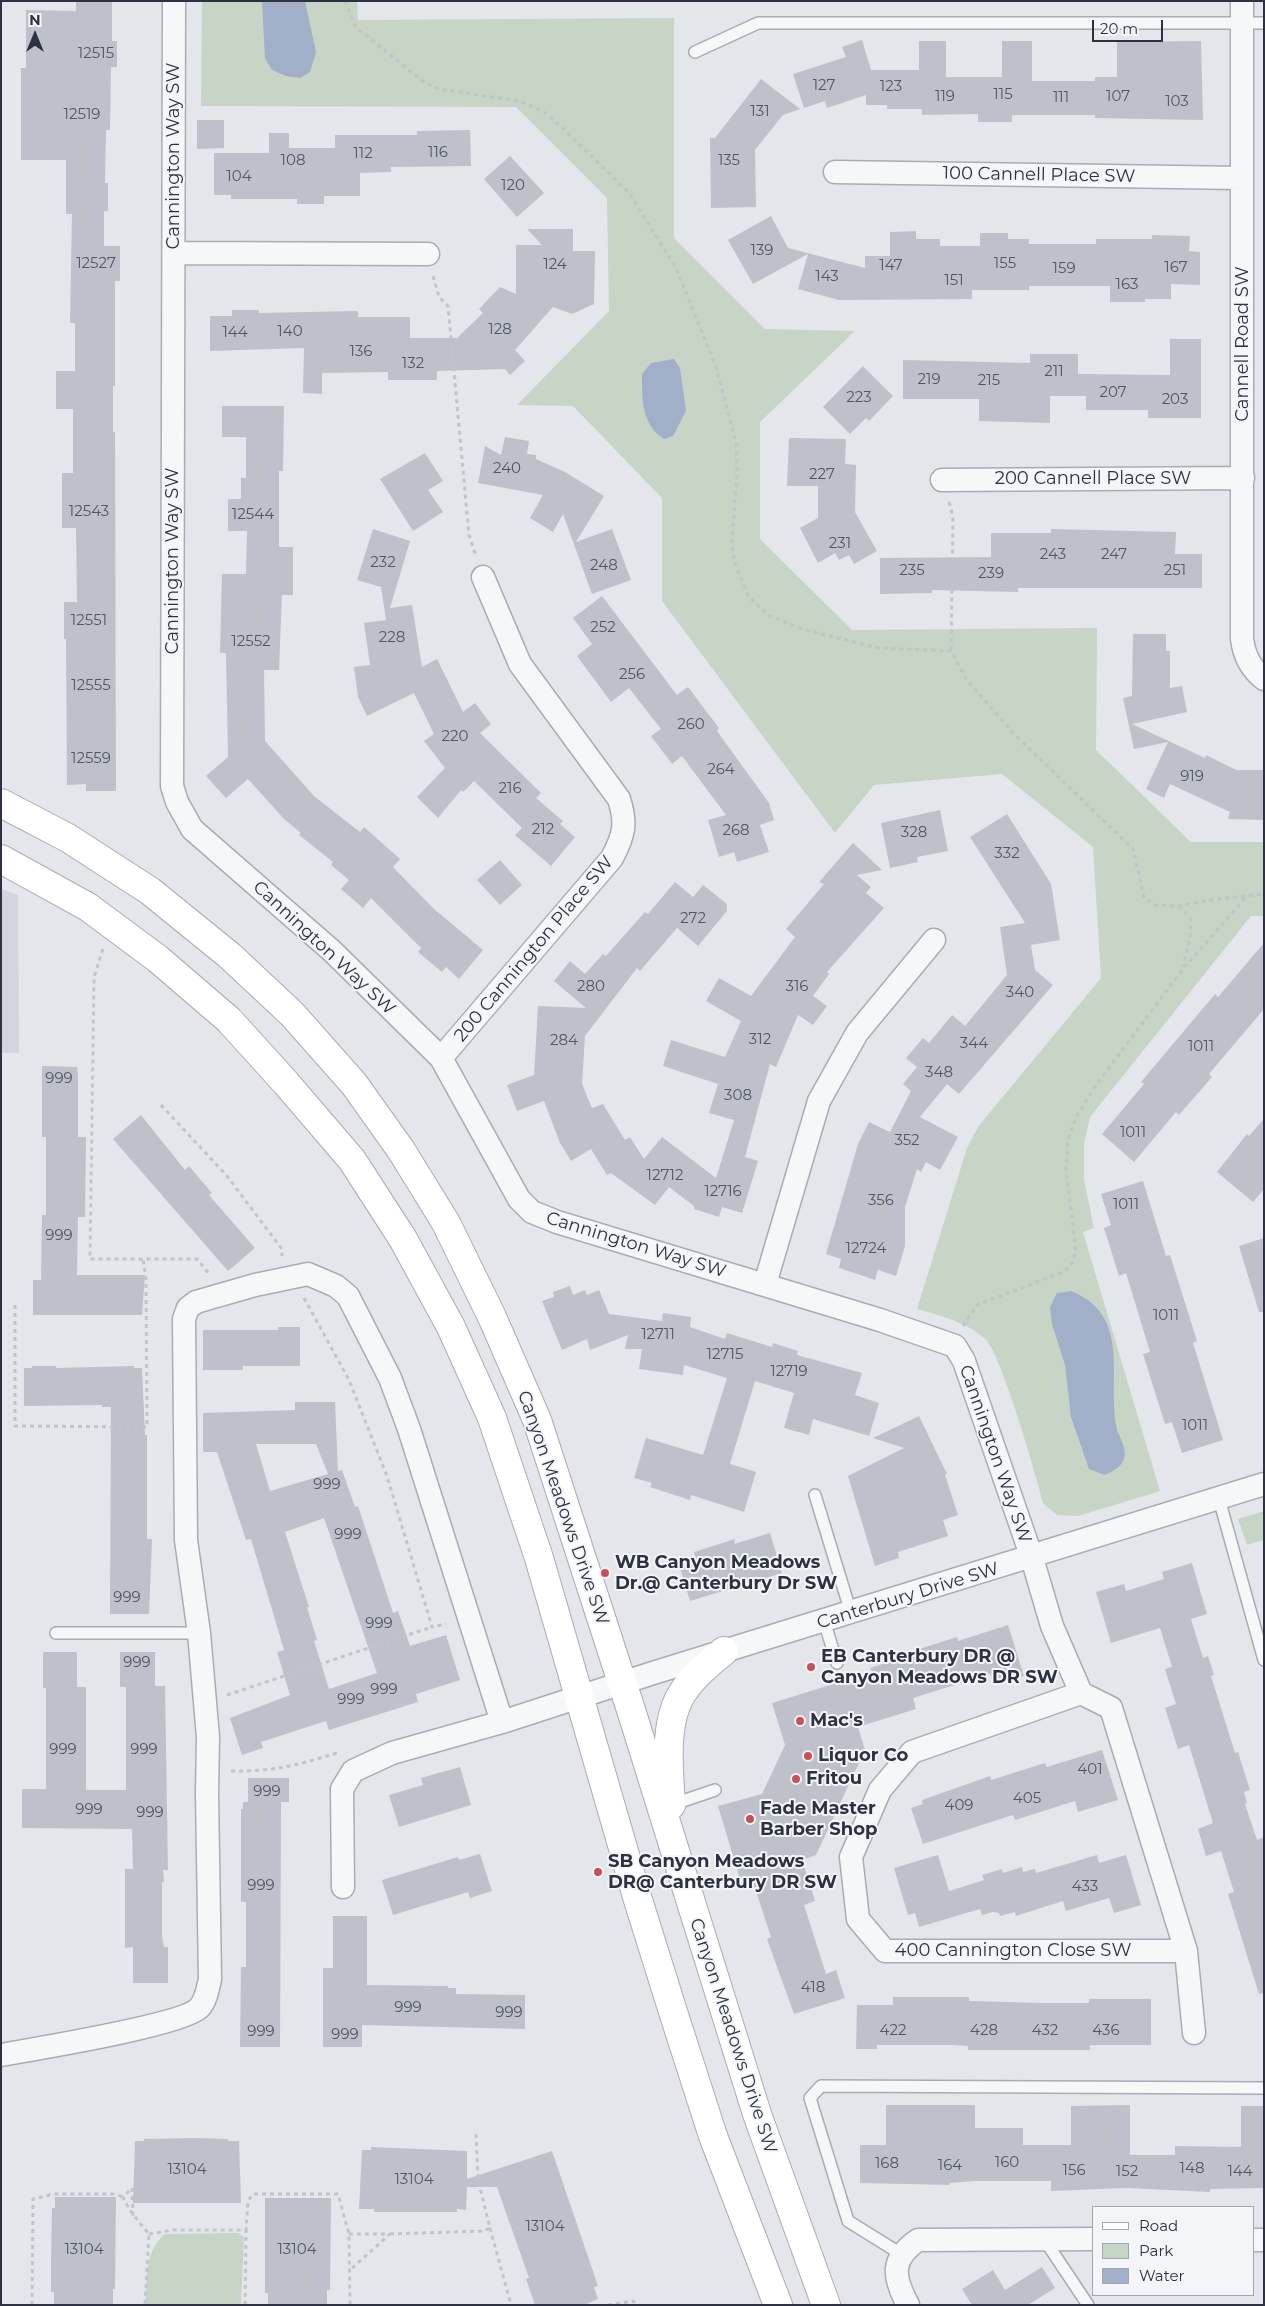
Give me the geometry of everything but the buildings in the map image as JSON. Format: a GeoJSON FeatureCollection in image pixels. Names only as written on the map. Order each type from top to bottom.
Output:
{"type":"FeatureCollection","features":[{"type":"Feature","properties":{"kind":"main road","name":"Canyon Meadows Drive SW"},"geometry":{"type":"LineString","coordinates":[[1,803],[68,838],[150,891],[230,956],[292,1014],[354,1084],[401,1150],[446,1223],[492,1317],[537,1420],[674,1846],[756,2114],[826,2305]]}},
{"type":"Feature","properties":{"kind":"main road"},"geometry":{"type":"LineString","coordinates":[[1,859],[88,907],[158,959],[228,1020],[286,1083],[352,1160],[412,1255],[450,1327],[492,1418],[540,1558],[638,1900],[713,2136],[778,2305]]}},
{"type":"Feature","properties":{"kind":"main road"},"geometry":{"type":"LineString","coordinates":[[674,1846],[668,1754],[675,1709],[683,1692],[699,1672],[724,1651]]}},
{"type":"Feature","properties":{"kind":"street","name":"Cannington Way SW"},"geometry":{"type":"LineString","coordinates":[[174,1],[172,786],[177,802],[192,829],[332,951],[441,1058],[519,1200],[528,1209],[557,1222],[764,1284],[955,1346],[964,1361],[1032,1558]]}},
{"type":"Feature","properties":{"kind":"street","name":"Cannell Road SW"},"geometry":{"type":"LineString","coordinates":[[1250,16],[1242,178],[1243,651],[1251,665],[1264,679]]}},
{"type":"Feature","properties":{"kind":"street","name":"100 Cannell Place SW"},"geometry":{"type":"LineString","coordinates":[[836,172],[1242,178]]}},
{"type":"Feature","properties":{"kind":"street"},"geometry":{"type":"LineString","coordinates":[[174,253],[428,254]]}},
{"type":"Feature","properties":{"kind":"street","name":"200 Cannell Place SW"},"geometry":{"type":"LineString","coordinates":[[942,480],[1243,478]]}},
{"type":"Feature","properties":{"kind":"street","name":"200 Cannington Place SW"},"geometry":{"type":"LineString","coordinates":[[441,1058],[612,858],[624,834],[623,811],[619,799],[520,664],[483,577]]}},
{"type":"Feature","properties":{"kind":"street"},"geometry":{"type":"LineString","coordinates":[[764,1284],[819,1101],[856,1033],[934,940]]}},
{"type":"Feature","properties":{"kind":"street"},"geometry":{"type":"LineString","coordinates":[[1,2055],[168,2021],[199,2008],[207,1994],[210,1979],[208,1737],[199,1633],[186,1540],[184,1319],[188,1308],[204,1299],[308,1274],[336,1286],[348,1296],[390,1378],[409,1429],[502,1722]]}},
{"type":"Feature","properties":{"kind":"street","name":"Canterbury Drive SW"},"geometry":{"type":"LineString","coordinates":[[343,1887],[342,1789],[353,1771],[392,1753],[502,1722],[724,1651],[1032,1558],[1264,1484]]}},
{"type":"Feature","properties":{"kind":"street"},"geometry":{"type":"LineString","coordinates":[[1032,1558],[1052,1626],[1080,1693],[1111,1708],[1186,1951],[1194,2033]]}},
{"type":"Feature","properties":{"kind":"street","name":"400 Cannington Close SW"},"geometry":{"type":"LineString","coordinates":[[1080,1693],[912,1752],[880,1790],[852,1857],[858,1919],[885,1951],[1186,1951]]}},
{"type":"Feature","properties":{"kind":"street"},"geometry":{"type":"LineString","coordinates":[[908,2305],[900,2291],[897,2261],[901,2254],[918,2240],[1092,2239]]}},
{"type":"Feature","properties":{"kind":"lane"},"geometry":{"type":"LineString","coordinates":[[695,52],[758,23],[1250,16]]}},
{"type":"Feature","properties":{"kind":"lane"},"geometry":{"type":"LineString","coordinates":[[815,1495],[852,1613]]}},
{"type":"Feature","properties":{"kind":"lane"},"geometry":{"type":"LineString","coordinates":[[1219,1499],[1264,1660]]}},
{"type":"Feature","properties":{"kind":"lane"},"geometry":{"type":"LineString","coordinates":[[824,1621],[837,1663]]}},
{"type":"Feature","properties":{"kind":"lane"},"geometry":{"type":"LineString","coordinates":[[56,1633],[199,1633]]}},
{"type":"Feature","properties":{"kind":"lane"},"geometry":{"type":"LineString","coordinates":[[671,1805],[715,1790]]}},
{"type":"Feature","properties":{"kind":"lane"},"geometry":{"type":"LineString","coordinates":[[901,2254],[848,2221],[810,2098],[821,2086],[1264,2088]]}},
{"type":"Feature","properties":{"kind":"lane"},"geometry":{"type":"LineString","coordinates":[[1044,2239],[1088,2305]]}},
{"type":"Feature","properties":{"kind":"path"},"geometry":{"type":"LineString","coordinates":[[345,1],[356,27],[424,82],[438,89],[520,101],[543,111],[630,193],[676,268],[716,367],[736,443],[737,473],[732,541],[734,561],[748,596],[768,615],[802,629],[879,648],[951,651]]}},
{"type":"Feature","properties":{"kind":"path"},"geometry":{"type":"LineString","coordinates":[[428,254],[439,297],[448,306],[469,535],[483,577]]}},
{"type":"Feature","properties":{"kind":"path"},"geometry":{"type":"LineString","coordinates":[[942,480],[953,516],[951,651],[956,664],[967,680],[1013,733],[1133,849],[1144,898],[1154,905],[1178,906],[1264,894]]}},
{"type":"Feature","properties":{"kind":"path"},"geometry":{"type":"LineString","coordinates":[[955,1346],[962,1328],[977,1305],[1065,1271],[1073,1262],[1076,1250],[1066,1170],[1068,1139],[1076,1117],[1094,1088],[1183,970],[1247,895]]}},
{"type":"Feature","properties":{"kind":"path"},"geometry":{"type":"LineString","coordinates":[[1178,906],[1191,919],[1190,937],[1183,970]]}},
{"type":"Feature","properties":{"kind":"path"},"geometry":{"type":"LineString","coordinates":[[106,941],[94,977],[90,1259],[197,1259],[213,1278]]}},
{"type":"Feature","properties":{"kind":"path"},"geometry":{"type":"LineString","coordinates":[[161,1105],[226,1176],[282,1249],[282,1255],[278,1262]]}},
{"type":"Feature","properties":{"kind":"path"},"geometry":{"type":"LineString","coordinates":[[15,1305],[15,1426],[147,1427],[146,1279],[142,1259]]}},
{"type":"Feature","properties":{"kind":"path"},"geometry":{"type":"LineString","coordinates":[[300,1291],[353,1388],[387,1476],[432,1627]]}},
{"type":"Feature","properties":{"kind":"path"},"geometry":{"type":"LineString","coordinates":[[220,1698],[432,1627],[453,1623]]}},
{"type":"Feature","properties":{"kind":"path"},"geometry":{"type":"LineString","coordinates":[[223,1771],[265,1771],[297,1766],[342,1752]]}},
{"type":"Feature","properties":{"kind":"path"},"geometry":{"type":"LineString","coordinates":[[476,2131],[478,2180],[511,2305]]}},
{"type":"Feature","properties":{"kind":"path"},"geometry":{"type":"LineString","coordinates":[[123,2197],[132,2188],[133,2216]]}},
{"type":"Feature","properties":{"kind":"path"},"geometry":{"type":"LineString","coordinates":[[32,2305],[33,2199],[54,2194],[115,2194],[123,2197],[133,2216],[149,2234],[145,2305]]}},
{"type":"Feature","properties":{"kind":"path"},"geometry":{"type":"LineString","coordinates":[[245,2305],[248,2200],[253,2194],[338,2194],[349,2234],[350,2305]]}},
{"type":"Feature","properties":{"kind":"path"},"geometry":{"type":"LineString","coordinates":[[349,2234],[483,2231],[490,2228]]}},
{"type":"Feature","properties":{"kind":"path"},"geometry":{"type":"LineString","coordinates":[[149,2234],[173,2230],[246,2230]]}},
{"type":"Feature","properties":{"kind":"path"},"geometry":{"type":"LineString","coordinates":[[350,2270],[390,2234]]}},
{"type":"Feature","properties":{"kind":"path"},"geometry":{"type":"LineString","coordinates":[[608,2305],[633,2301],[639,2305]]}},
{"type":"Feature","properties":{"kind":"shaded area"},"geometry":{"type":"Polygon","coordinates":[[[1,889],[18,895],[19,1053],[1,1053],[1,889]]]}},
{"type":"Feature","properties":{"kind":"green space"},"geometry":{"type":"Polygon","coordinates":[[[202,1],[357,1],[358,20],[674,18],[674,238],[765,329],[855,331],[760,422],[760,539],[852,630],[1097,628],[1096,750],[1191,842],[1264,842],[1264,916],[1251,916],[1090,1117],[1084,1144],[1084,1180],[1094,1228],[1083,1232],[1160,1491],[1078,1516],[1057,1515],[1043,1503],[1009,1391],[993,1350],[986,1340],[963,1324],[917,1309],[967,1148],[978,1127],[1101,978],[1093,847],[1002,774],[874,785],[835,833],[662,601],[662,498],[573,406],[517,405],[609,311],[607,198],[516,107],[201,106],[202,1]]]}},
{"type":"Feature","properties":{"kind":"green space"},"geometry":{"type":"Polygon","coordinates":[[[1264,1511],[1264,1540],[1247,1545],[1238,1519],[1264,1511]]]}},
{"type":"Feature","properties":{"kind":"green space"},"geometry":{"type":"Polygon","coordinates":[[[238,2233],[244,2237],[241,2305],[146,2305],[150,2257],[158,2241],[165,2234],[238,2233]]]}},
{"type":"Feature","properties":{"kind":"water"},"geometry":{"type":"Polygon","coordinates":[[[262,1],[305,1],[316,52],[310,72],[300,78],[286,76],[272,70],[265,58],[262,1]]]}},
{"type":"Feature","properties":{"kind":"water"},"geometry":{"type":"Polygon","coordinates":[[[674,359],[680,368],[686,411],[673,436],[664,439],[651,426],[644,410],[642,374],[651,363],[674,359]]]}},
{"type":"Feature","properties":{"kind":"water"},"geometry":{"type":"Polygon","coordinates":[[[1071,1291],[1090,1302],[1102,1315],[1109,1331],[1113,1348],[1116,1425],[1125,1456],[1120,1466],[1105,1475],[1089,1469],[1071,1417],[1065,1365],[1052,1324],[1050,1307],[1057,1293],[1071,1291]]]}},
{"type":"Feature","properties":{"kind":"place","name":"WB Canyon Meadows Dr.@ Canterbury Dr SW"},"geometry":{"type":"Point","coordinates":[605,1573]}},
{"type":"Feature","properties":{"kind":"place","name":"EB Canterbury DR @ Canyon Meadows DR SW"},"geometry":{"type":"Point","coordinates":[811,1667]}},
{"type":"Feature","properties":{"kind":"place","name":"Mac's"},"geometry":{"type":"Point","coordinates":[800,1721]}},
{"type":"Feature","properties":{"kind":"place","name":"Liquor Co"},"geometry":{"type":"Point","coordinates":[808,1756]}},
{"type":"Feature","properties":{"kind":"place","name":"Fritou"},"geometry":{"type":"Point","coordinates":[796,1779]}},
{"type":"Feature","properties":{"kind":"place","name":"Fade Master Barber Shop"},"geometry":{"type":"Point","coordinates":[750,1819]}},
{"type":"Feature","properties":{"kind":"place","name":"SB Canyon Meadows DR@ Canterbury DR SW"},"geometry":{"type":"Point","coordinates":[598,1872]}}]}
